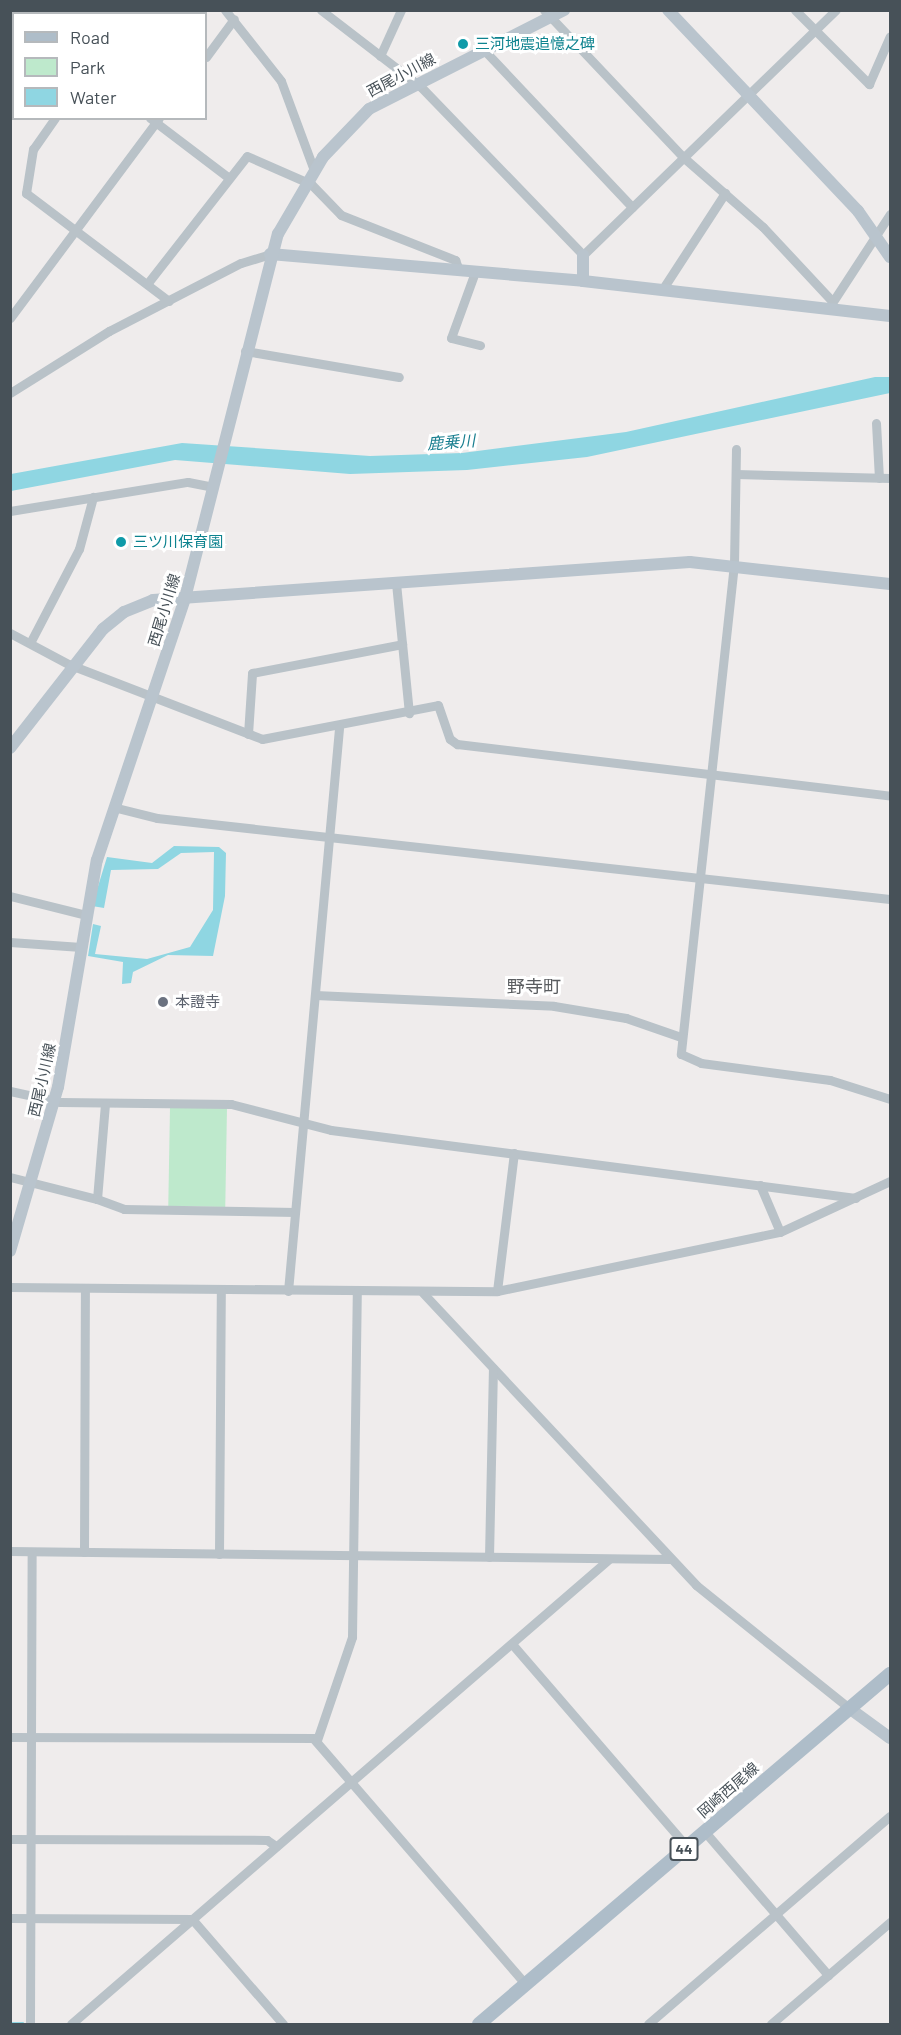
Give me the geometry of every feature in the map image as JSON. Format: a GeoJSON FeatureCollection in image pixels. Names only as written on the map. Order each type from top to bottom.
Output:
{"type":"FeatureCollection","features":[{"type":"Feature","properties":{"kind":"main road","name":"岡崎西尾線"},"geometry":{"type":"LineString","coordinates":[[479,2025],[891,1674]]}},
{"type":"Feature","properties":{"kind":"street"},"geometry":{"type":"LineString","coordinates":[[225,10],[281,81],[314,170]]}},
{"type":"Feature","properties":{"kind":"street"},"geometry":{"type":"LineString","coordinates":[[321,10],[415,84],[583,255],[583,281]]}},
{"type":"Feature","properties":{"kind":"street"},"geometry":{"type":"LineString","coordinates":[[380,56],[401,10]]}},
{"type":"Feature","properties":{"kind":"street","name":"西尾小川線"},"geometry":{"type":"LineString","coordinates":[[10,1251],[54,1101],[86,915],[113,807],[185,598],[270,254],[314,170],[359,118],[415,84],[484,50],[547,14],[564,10]]}},
{"type":"Feature","properties":{"kind":"street"},"geometry":{"type":"LineString","coordinates":[[668,10],[877,233],[891,257]]}},
{"type":"Feature","properties":{"kind":"street"},"geometry":{"type":"LineString","coordinates":[[795,10],[868,84],[891,36]]}},
{"type":"Feature","properties":{"kind":"street"},"geometry":{"type":"LineString","coordinates":[[583,255],[836,10]]}},
{"type":"Feature","properties":{"kind":"street"},"geometry":{"type":"LineString","coordinates":[[547,14],[683,157],[724,193],[831,304]]}},
{"type":"Feature","properties":{"kind":"street"},"geometry":{"type":"LineString","coordinates":[[207,56],[234,19]]}},
{"type":"Feature","properties":{"kind":"street"},"geometry":{"type":"LineString","coordinates":[[484,50],[632,207]]}},
{"type":"Feature","properties":{"kind":"street"},"geometry":{"type":"LineString","coordinates":[[53,120],[33,148],[25,189],[169,301]]}},
{"type":"Feature","properties":{"kind":"street"},"geometry":{"type":"LineString","coordinates":[[10,318],[155,120],[229,178]]}},
{"type":"Feature","properties":{"kind":"street"},"geometry":{"type":"LineString","coordinates":[[147,284],[247,156],[307,182],[330,198],[341,215],[415,241],[455,260],[459,270]]}},
{"type":"Feature","properties":{"kind":"street"},"geometry":{"type":"LineString","coordinates":[[662,290],[724,193]]}},
{"type":"Feature","properties":{"kind":"street"},"geometry":{"type":"LineString","coordinates":[[831,304],[891,214]]}},
{"type":"Feature","properties":{"kind":"street"},"geometry":{"type":"LineString","coordinates":[[10,393],[87,343],[169,301],[270,254],[831,304],[891,316]]}},
{"type":"Feature","properties":{"kind":"street"},"geometry":{"type":"LineString","coordinates":[[475,272],[451,338],[480,345]]}},
{"type":"Feature","properties":{"kind":"street"},"geometry":{"type":"LineString","coordinates":[[245,351],[399,377]]}},
{"type":"Feature","properties":{"kind":"street"},"geometry":{"type":"LineString","coordinates":[[876,423],[879,478]]}},
{"type":"Feature","properties":{"kind":"street"},"geometry":{"type":"LineString","coordinates":[[736,449],[734,564],[681,1037],[686,1060],[830,1080],[891,1099]]}},
{"type":"Feature","properties":{"kind":"street"},"geometry":{"type":"LineString","coordinates":[[736,474],[891,478]]}},
{"type":"Feature","properties":{"kind":"street"},"geometry":{"type":"LineString","coordinates":[[10,511],[188,482],[215,484]]}},
{"type":"Feature","properties":{"kind":"street"},"geometry":{"type":"LineString","coordinates":[[30,643],[79,549],[93,497]]}},
{"type":"Feature","properties":{"kind":"street"},"geometry":{"type":"LineString","coordinates":[[10,748],[96,636],[124,612],[153,600],[665,563],[734,564],[891,584]]}},
{"type":"Feature","properties":{"kind":"street"},"geometry":{"type":"LineString","coordinates":[[396,583],[409,713]]}},
{"type":"Feature","properties":{"kind":"street"},"geometry":{"type":"LineString","coordinates":[[10,633],[75,666],[266,739],[339,728],[441,706],[450,739],[457,744],[891,796]]}},
{"type":"Feature","properties":{"kind":"street"},"geometry":{"type":"LineString","coordinates":[[248,734],[252,673],[402,644]]}},
{"type":"Feature","properties":{"kind":"street"},"geometry":{"type":"LineString","coordinates":[[288,1291],[339,728]]}},
{"type":"Feature","properties":{"kind":"street"},"geometry":{"type":"LineString","coordinates":[[113,807],[157,818],[330,834],[891,899]]}},
{"type":"Feature","properties":{"kind":"street"},"geometry":{"type":"LineString","coordinates":[[10,896],[86,915]]}},
{"type":"Feature","properties":{"kind":"street"},"geometry":{"type":"LineString","coordinates":[[10,942],[81,947]]}},
{"type":"Feature","properties":{"kind":"street"},"geometry":{"type":"LineString","coordinates":[[315,994],[554,1006],[626,1018],[681,1037]]}},
{"type":"Feature","properties":{"kind":"street"},"geometry":{"type":"LineString","coordinates":[[10,1091],[54,1101],[105,1104],[231,1104],[302,1125],[856,1198]]}},
{"type":"Feature","properties":{"kind":"street"},"geometry":{"type":"LineString","coordinates":[[97,1199],[105,1104]]}},
{"type":"Feature","properties":{"kind":"street"},"geometry":{"type":"LineString","coordinates":[[497,1291],[514,1153]]}},
{"type":"Feature","properties":{"kind":"street"},"geometry":{"type":"LineString","coordinates":[[10,1177],[97,1199],[124,1209],[295,1212]]}},
{"type":"Feature","properties":{"kind":"street"},"geometry":{"type":"LineString","coordinates":[[10,1287],[423,1293],[497,1291],[780,1232],[891,1181]]}},
{"type":"Feature","properties":{"kind":"street"},"geometry":{"type":"LineString","coordinates":[[760,1185],[780,1232]]}},
{"type":"Feature","properties":{"kind":"street"},"geometry":{"type":"LineString","coordinates":[[84,1552],[86,1289]]}},
{"type":"Feature","properties":{"kind":"street"},"geometry":{"type":"LineString","coordinates":[[219,1554],[221,1290]]}},
{"type":"Feature","properties":{"kind":"street"},"geometry":{"type":"LineString","coordinates":[[317,1740],[351,1643],[357,1292]]}},
{"type":"Feature","properties":{"kind":"street"},"geometry":{"type":"LineString","coordinates":[[423,1293],[706,1595],[849,1708],[891,1738]]}},
{"type":"Feature","properties":{"kind":"street"},"geometry":{"type":"LineString","coordinates":[[489,1557],[493,1368]]}},
{"type":"Feature","properties":{"kind":"street"},"geometry":{"type":"LineString","coordinates":[[10,1551],[670,1559]]}},
{"type":"Feature","properties":{"kind":"street"},"geometry":{"type":"LineString","coordinates":[[30,2025],[32,1552]]}},
{"type":"Feature","properties":{"kind":"street"},"geometry":{"type":"LineString","coordinates":[[71,2025],[609,1559]]}},
{"type":"Feature","properties":{"kind":"street"},"geometry":{"type":"LineString","coordinates":[[512,1644],[687,1847]]}},
{"type":"Feature","properties":{"kind":"street"},"geometry":{"type":"LineString","coordinates":[[10,1737],[317,1740],[526,1984]]}},
{"type":"Feature","properties":{"kind":"street"},"geometry":{"type":"LineString","coordinates":[[648,2025],[891,1816]]}},
{"type":"Feature","properties":{"kind":"street"},"geometry":{"type":"LineString","coordinates":[[705,1832],[828,1975]]}},
{"type":"Feature","properties":{"kind":"street"},"geometry":{"type":"LineString","coordinates":[[10,1839],[267,1840],[276,1846]]}},
{"type":"Feature","properties":{"kind":"street"},"geometry":{"type":"LineString","coordinates":[[10,1918],[192,1919],[283,2025]]}},
{"type":"Feature","properties":{"kind":"street"},"geometry":{"type":"LineString","coordinates":[[771,2025],[891,1922]]}},
{"type":"Feature","properties":{"kind":"green space"},"geometry":{"type":"Polygon","coordinates":[[[170,1107],[227,1108],[225,1207],[168,1206],[170,1107]]]}},
{"type":"Feature","properties":{"kind":"water"},"geometry":{"type":"Polygon","coordinates":[[[875,377],[890,377],[890,393],[587,457],[467,470],[350,474],[175,460],[11,491],[11,474],[182,443],[370,456],[462,453],[626,432],[875,377]]]}},
{"type":"Feature","properties":{"kind":"water"},"geometry":{"type":"Polygon","coordinates":[[[174,846],[219,847],[226,853],[225,896],[213,956],[168,955],[133,972],[131,983],[122,984],[123,962],[88,956],[93,924],[101,926],[95,954],[147,959],[190,947],[213,910],[214,852],[181,853],[158,869],[111,870],[104,908],[92,906],[107,857],[152,863],[174,846]]]}},
{"type":"Feature","properties":{"kind":"waterway"},"geometry":{"type":"LineString","coordinates":[[10,2023],[23,2023]]}},
{"type":"Feature","properties":{"kind":"place","name":"三河地震追憶之碑"},"geometry":{"type":"Point","coordinates":[463,44]}},
{"type":"Feature","properties":{"kind":"place","name":"三ツ川保育園"},"geometry":{"type":"Point","coordinates":[121,542]}},
{"type":"Feature","properties":{"kind":"place","name":"本證寺"},"geometry":{"type":"Point","coordinates":[163,1002]}},
{"type":"Feature","properties":{"kind":"district","name":"野寺町"},"geometry":{"type":"Point","coordinates":[534,986]}},
{"type":"Feature","properties":{"kind":"water label","name":"鹿乗川"},"geometry":{"type":"Point","coordinates":[451,442]}}]}
